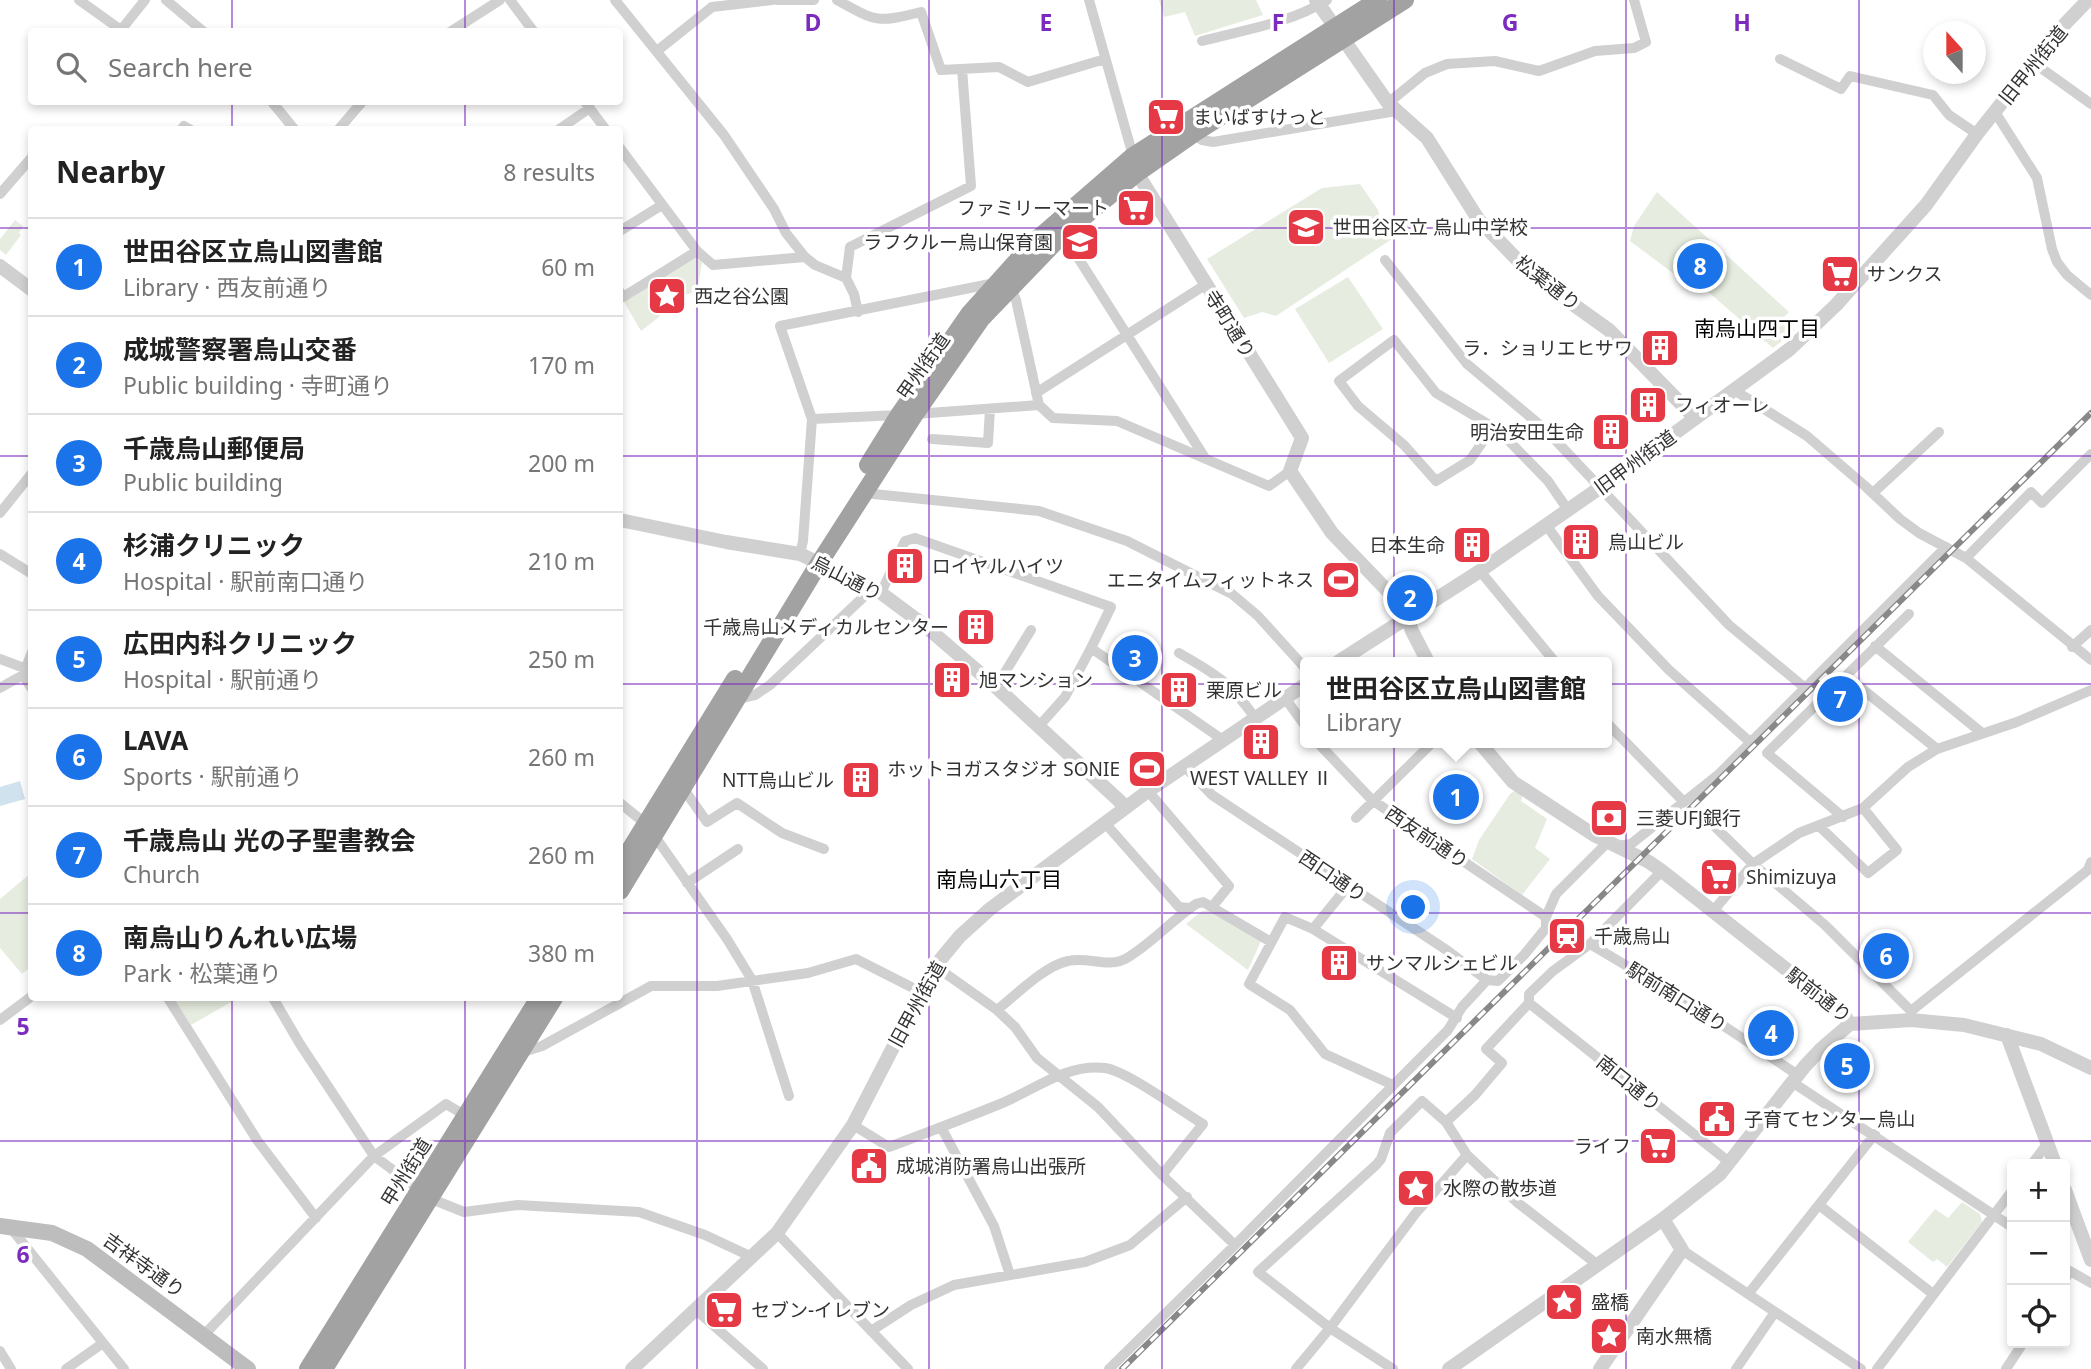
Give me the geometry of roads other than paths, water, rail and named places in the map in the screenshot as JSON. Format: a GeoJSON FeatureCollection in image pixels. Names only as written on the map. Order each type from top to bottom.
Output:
{"type":"FeatureCollection","features":[{"type":"Feature","properties":{"kind":"highway","name":"甲州街道"},"geometry":{"type":"LineString","coordinates":[[1004,285],[1063,234],[1135,165],[1193,134],[1339,32],[1378,0]]}},
{"type":"Feature","properties":{"kind":"highway","name":"甲州街道"},"geometry":{"type":"LineString","coordinates":[[623,885],[650,830],[809,559],[907,415],[981,319],[1034,242],[1135,165],[1339,32],[1405,0]]}},
{"type":"Feature","properties":{"kind":"highway","name":"甲州街道"},"geometry":{"type":"LineString","coordinates":[[623,862],[682,788],[737,699],[809,559],[864,494],[907,415]]}},
{"type":"Feature","properties":{"kind":"highway","name":"甲州街道"},"geometry":{"type":"LineString","coordinates":[[324,1369],[466,1116],[537,1001]]}},
{"type":"Feature","properties":{"kind":"highway","name":"甲州街道"},"geometry":{"type":"LineString","coordinates":[[309,1369],[552,1001]]}},
{"type":"Feature","properties":{"kind":"main road","name":"吉祥寺通り"},"geometry":{"type":"LineString","coordinates":[[5,1227],[52,1233],[75,1242],[248,1369]]}},
{"type":"Feature","properties":{"kind":"street"},"geometry":{"type":"LineString","coordinates":[[79,0],[118,28]]}},
{"type":"Feature","properties":{"kind":"street"},"geometry":{"type":"LineString","coordinates":[[123,28],[145,0]]}},
{"type":"Feature","properties":{"kind":"street"},"geometry":{"type":"LineString","coordinates":[[166,0],[199,28]]}},
{"type":"Feature","properties":{"kind":"street"},"geometry":{"type":"LineString","coordinates":[[456,28],[500,0]]}},
{"type":"Feature","properties":{"kind":"street"},"geometry":{"type":"LineString","coordinates":[[510,0],[531,28]]}},
{"type":"Feature","properties":{"kind":"street"},"geometry":{"type":"LineString","coordinates":[[615,0],[724,135],[774,209],[786,233],[805,257],[815,265],[846,278]]}},
{"type":"Feature","properties":{"kind":"street"},"geometry":{"type":"LineString","coordinates":[[657,51],[710,3],[814,0]]}},
{"type":"Feature","properties":{"kind":"street"},"geometry":{"type":"LineString","coordinates":[[837,0],[870,19],[886,20],[921,12],[941,70],[999,67],[1028,82],[1105,59]]}},
{"type":"Feature","properties":{"kind":"street","name":"寺町通り"},"geometry":{"type":"LineString","coordinates":[[1089,0],[1135,165],[1205,285],[1302,439],[1290,471]]}},
{"type":"Feature","properties":{"kind":"street"},"geometry":{"type":"LineString","coordinates":[[1193,134],[1202,140],[1213,142],[1392,107],[1425,73],[1447,64],[1495,61],[1539,71],[1595,51],[1634,48],[1646,41],[1634,0]]}},
{"type":"Feature","properties":{"kind":"street","name":"旧甲州街道"},"geometry":{"type":"LineString","coordinates":[[1346,657],[1480,571],[1601,487],[1790,349],[1836,305],[1926,205],[1977,134],[2063,26],[2088,0]]}},
{"type":"Feature","properties":{"kind":"street"},"geometry":{"type":"LineString","coordinates":[[1202,41],[1287,18],[1321,2]]}},
{"type":"Feature","properties":{"kind":"street","name":"松葉通り"},"geometry":{"type":"LineString","coordinates":[[1321,2],[1392,107],[1427,138],[1478,219],[1532,275],[1609,330],[1695,418]]}},
{"type":"Feature","properties":{"kind":"street"},"geometry":{"type":"LineString","coordinates":[[1780,60],[1841,89],[1850,76],[1933,95],[1950,115],[1977,134]]}},
{"type":"Feature","properties":{"kind":"street"},"geometry":{"type":"LineString","coordinates":[[2034,63],[2091,103]]}},
{"type":"Feature","properties":{"kind":"street"},"geometry":{"type":"LineString","coordinates":[[858,312],[846,278],[850,247],[971,186],[962,69]]}},
{"type":"Feature","properties":{"kind":"street"},"geometry":{"type":"LineString","coordinates":[[274,105],[292,126]]}},
{"type":"Feature","properties":{"kind":"street"},"geometry":{"type":"LineString","coordinates":[[341,126],[359,105]]}},
{"type":"Feature","properties":{"kind":"street"},"geometry":{"type":"LineString","coordinates":[[563,126],[588,105],[603,126]]}},
{"type":"Feature","properties":{"kind":"street"},"geometry":{"type":"LineString","coordinates":[[1995,112],[2037,178],[2057,262],[2067,275],[2091,295]]}},
{"type":"Feature","properties":{"kind":"street"},"geometry":{"type":"LineString","coordinates":[[623,152],[697,251],[713,265],[805,257]]}},
{"type":"Feature","properties":{"kind":"street"},"geometry":{"type":"LineString","coordinates":[[0,194],[28,162]]}},
{"type":"Feature","properties":{"kind":"street"},"geometry":{"type":"LineString","coordinates":[[623,229],[662,205]]}},
{"type":"Feature","properties":{"kind":"street"},"geometry":{"type":"LineString","coordinates":[[1063,234],[1205,458]]}},
{"type":"Feature","properties":{"kind":"street"},"geometry":{"type":"LineString","coordinates":[[623,296],[697,251]]}},
{"type":"Feature","properties":{"kind":"street"},"geometry":{"type":"LineString","coordinates":[[1385,260],[1467,364],[1546,430],[1729,625],[1804,687]]}},
{"type":"Feature","properties":{"kind":"street"},"geometry":{"type":"LineString","coordinates":[[0,267],[28,287]]}},
{"type":"Feature","properties":{"kind":"street"},"geometry":{"type":"LineString","coordinates":[[809,559],[803,541],[812,419],[780,326],[1004,285],[1016,300],[1039,405],[1053,418],[1117,421],[1269,486],[1290,471],[1332,533],[1404,608],[1426,657]]}},
{"type":"Feature","properties":{"kind":"street"},"geometry":{"type":"LineString","coordinates":[[1036,393],[1205,285]]}},
{"type":"Feature","properties":{"kind":"street"},"geometry":{"type":"LineString","coordinates":[[1493,427],[1471,460],[1436,481],[1404,445],[1358,406],[1339,381],[1394,340],[1436,393],[1493,427],[1548,481],[1568,510]]}},
{"type":"Feature","properties":{"kind":"street"},"geometry":{"type":"LineString","coordinates":[[1734,390],[1807,436],[1900,519],[1966,558],[2091,660]]}},
{"type":"Feature","properties":{"kind":"street"},"geometry":{"type":"LineString","coordinates":[[812,419],[1039,405]]}},
{"type":"Feature","properties":{"kind":"street"},"geometry":{"type":"LineString","coordinates":[[932,439],[988,443],[990,409]]}},
{"type":"Feature","properties":{"kind":"street"},"geometry":{"type":"LineString","coordinates":[[1873,493],[1939,432]]}},
{"type":"Feature","properties":{"kind":"street"},"geometry":{"type":"LineString","coordinates":[[1966,558],[2031,492],[2042,503],[2091,454]]}},
{"type":"Feature","properties":{"kind":"street"},"geometry":{"type":"LineString","coordinates":[[0,513],[28,478]]}},
{"type":"Feature","properties":{"kind":"street"},"geometry":{"type":"LineString","coordinates":[[864,494],[1039,511],[1127,541],[1232,594],[1258,617],[1300,662]]}},
{"type":"Feature","properties":{"kind":"street","name":"烏山通り"},"geometry":{"type":"LineString","coordinates":[[623,521],[809,559],[876,591],[924,625],[996,687],[1126,807]]}},
{"type":"Feature","properties":{"kind":"street"},"geometry":{"type":"LineString","coordinates":[[1546,525],[1598,596],[1670,670],[1751,741]]}},
{"type":"Feature","properties":{"kind":"street"},"geometry":{"type":"LineString","coordinates":[[737,699],[755,695],[770,685],[876,591],[905,541],[915,538],[1111,607],[1065,697],[1040,726]]}},
{"type":"Feature","properties":{"kind":"street"},"geometry":{"type":"LineString","coordinates":[[1484,748],[1513,782],[1611,844],[1631,844],[1718,775],[1946,547]]}},
{"type":"Feature","properties":{"kind":"street"},"geometry":{"type":"LineString","coordinates":[[0,554],[28,572]]}},
{"type":"Feature","properties":{"kind":"street"},"geometry":{"type":"LineString","coordinates":[[1480,571],[1551,657]]}},
{"type":"Feature","properties":{"kind":"street"},"geometry":{"type":"LineString","coordinates":[[1843,817],[1767,753],[1909,614]]}},
{"type":"Feature","properties":{"kind":"street"},"geometry":{"type":"LineString","coordinates":[[996,687],[1031,629]]}},
{"type":"Feature","properties":{"kind":"street"},"geometry":{"type":"LineString","coordinates":[[2072,647],[2091,630]]}},
{"type":"Feature","properties":{"kind":"street"},"geometry":{"type":"LineString","coordinates":[[1875,646],[1982,733]]}},
{"type":"Feature","properties":{"kind":"street"},"geometry":{"type":"LineString","coordinates":[[1091,648],[1223,740]]}},
{"type":"Feature","properties":{"kind":"street"},"geometry":{"type":"LineString","coordinates":[[1179,653],[1214,673],[1239,694],[1255,718]]}},
{"type":"Feature","properties":{"kind":"street"},"geometry":{"type":"LineString","coordinates":[[0,659],[27,672]]}},
{"type":"Feature","properties":{"kind":"street"},"geometry":{"type":"LineString","coordinates":[[0,688],[27,672]]}},
{"type":"Feature","properties":{"kind":"street"},"geometry":{"type":"LineString","coordinates":[[1846,676],[1937,749]]}},
{"type":"Feature","properties":{"kind":"street","name":"旧甲州街道"},"geometry":{"type":"LineString","coordinates":[[632,1369],[777,1233],[853,1125],[935,966],[960,936],[990,909],[1105,822],[1300,688]]}},
{"type":"Feature","properties":{"kind":"street"},"geometry":{"type":"LineString","coordinates":[[1713,911],[1753,864],[1799,833],[1863,808],[1908,767],[1937,749],[2017,722],[2091,690]]}},
{"type":"Feature","properties":{"kind":"street"},"geometry":{"type":"LineString","coordinates":[[1286,698],[1300,718]]}},
{"type":"Feature","properties":{"kind":"street"},"geometry":{"type":"LineString","coordinates":[[1612,728],[1684,802]]}},
{"type":"Feature","properties":{"kind":"street","name":"西友前通り"},"geometry":{"type":"LineString","coordinates":[[1323,748],[1372,800],[1546,918]]}},
{"type":"Feature","properties":{"kind":"street"},"geometry":{"type":"LineString","coordinates":[[1356,818],[1427,748]]}},
{"type":"Feature","properties":{"kind":"street","name":"西口通り"},"geometry":{"type":"LineString","coordinates":[[1184,766],[1212,795],[1487,980]]}},
{"type":"Feature","properties":{"kind":"street"},"geometry":{"type":"LineString","coordinates":[[682,788],[707,822],[737,803],[782,833],[824,849]]}},
{"type":"Feature","properties":{"kind":"street"},"geometry":{"type":"LineString","coordinates":[[1148,791],[1229,886],[1212,907]]}},
{"type":"Feature","properties":{"kind":"street"},"geometry":{"type":"LineString","coordinates":[[623,806],[650,830],[727,939],[752,980],[789,1096]]}},
{"type":"Feature","properties":{"kind":"street"},"geometry":{"type":"LineString","coordinates":[[1819,826],[1868,873],[1897,850],[1863,808]]}},
{"type":"Feature","properties":{"kind":"street"},"geometry":{"type":"LineString","coordinates":[[1703,815],[1753,864],[1825,925],[1911,1016],[2088,870],[2091,862]]}},
{"type":"Feature","properties":{"kind":"street"},"geometry":{"type":"LineString","coordinates":[[1105,822],[1179,907],[1189,908]]}},
{"type":"Feature","properties":{"kind":"street"},"geometry":{"type":"LineString","coordinates":[[1108,1369],[1448,1030],[1462,1007],[1487,980],[1498,981],[1524,955],[1546,928],[1546,918],[1556,894],[1611,844]]}},
{"type":"Feature","properties":{"kind":"street","name":"駅前通り"},"geometry":{"type":"LineString","coordinates":[[1611,844],[1662,871],[1844,1014],[1850,1024],[1911,1016],[1964,1025],[2041,1044],[2091,1068]]}},
{"type":"Feature","properties":{"kind":"street"},"geometry":{"type":"LineString","coordinates":[[687,883],[738,849]]}},
{"type":"Feature","properties":{"kind":"street"},"geometry":{"type":"LineString","coordinates":[[1446,1122],[1475,1095],[1502,1063],[1486,1049],[1529,1003],[1529,994],[1553,971],[1590,944],[1662,871]]}},
{"type":"Feature","properties":{"kind":"street"},"geometry":{"type":"LineString","coordinates":[[1313,929],[1349,886]]}},
{"type":"Feature","properties":{"kind":"street"},"geometry":{"type":"LineString","coordinates":[[997,1010],[1048,970],[1068,961],[1086,960],[1107,964],[1126,959],[1189,908],[1203,902],[1271,942]]}},
{"type":"Feature","properties":{"kind":"street"},"geometry":{"type":"LineString","coordinates":[[1393,1085],[1325,1054],[1290,1010],[1249,984],[1285,917],[1313,929],[1457,1018]]}},
{"type":"Feature","properties":{"kind":"street","name":"駅前南口通り"},"geometry":{"type":"LineString","coordinates":[[1590,944],[1686,1001],[2007,1223]]}},
{"type":"Feature","properties":{"kind":"street"},"geometry":{"type":"LineString","coordinates":[[520,1053],[542,1046],[651,986],[717,986],[808,973],[856,959],[921,992]]}},
{"type":"Feature","properties":{"kind":"street"},"geometry":{"type":"LineString","coordinates":[[935,966],[997,1010],[1015,1027],[1037,1058],[1098,1107],[1162,1175],[1235,1245]]}},
{"type":"Feature","properties":{"kind":"street"},"geometry":{"type":"LineString","coordinates":[[0,1020],[28,999]]}},
{"type":"Feature","properties":{"kind":"street"},"geometry":{"type":"LineString","coordinates":[[170,1001],[257,1140],[316,1218]]}},
{"type":"Feature","properties":{"kind":"street"},"geometry":{"type":"LineString","coordinates":[[276,1001],[300,1044],[374,1156],[424,1194],[464,1212],[518,1205],[639,1212],[705,1235],[752,1257]]}},
{"type":"Feature","properties":{"kind":"street","name":"南口通り"},"geometry":{"type":"LineString","coordinates":[[1529,1003],[1729,1162]]}},
{"type":"Feature","properties":{"kind":"street"},"geometry":{"type":"LineString","coordinates":[[1449,1369],[1708,1185],[1795,1078],[1821,1049],[1850,1024]]}},
{"type":"Feature","properties":{"kind":"street"},"geometry":{"type":"LineString","coordinates":[[2007,1035],[2053,1159]]}},
{"type":"Feature","properties":{"kind":"street"},"geometry":{"type":"LineString","coordinates":[[853,1125],[889,1147],[1002,1103],[1058,1075],[1107,1068],[1124,1075],[1203,1124],[1162,1175]]}},
{"type":"Feature","properties":{"kind":"street"},"geometry":{"type":"LineString","coordinates":[[1393,1369],[1330,1328],[1258,1272],[1376,1165],[1381,1159],[1387,1137],[1422,1101],[1446,1122],[1467,1155],[1518,1203],[1598,1265]]}},
{"type":"Feature","properties":{"kind":"street"},"geometry":{"type":"LineString","coordinates":[[204,1335],[374,1156],[446,1104],[466,1116]]}},
{"type":"Feature","properties":{"kind":"street"},"geometry":{"type":"LineString","coordinates":[[941,1127],[994,1226],[1010,1275]]}},
{"type":"Feature","properties":{"kind":"street"},"geometry":{"type":"LineString","coordinates":[[1749,1293],[1875,1134]]}},
{"type":"Feature","properties":{"kind":"street"},"geometry":{"type":"LineString","coordinates":[[2036,1159],[2047,1144]]}},
{"type":"Feature","properties":{"kind":"street"},"geometry":{"type":"LineString","coordinates":[[1296,1369],[1415,1214],[1467,1155]]}},
{"type":"Feature","properties":{"kind":"street"},"geometry":{"type":"LineString","coordinates":[[872,1331],[911,1305],[954,1285],[1085,1262],[1130,1245],[1187,1197]]}},
{"type":"Feature","properties":{"kind":"street"},"geometry":{"type":"LineString","coordinates":[[1877,1369],[2007,1197]]}},
{"type":"Feature","properties":{"kind":"street"},"geometry":{"type":"LineString","coordinates":[[2070,1200],[2086,1231],[2091,1260]]}},
{"type":"Feature","properties":{"kind":"street"},"geometry":{"type":"LineString","coordinates":[[1819,1205],[1933,1294]]}},
{"type":"Feature","properties":{"kind":"street"},"geometry":{"type":"LineString","coordinates":[[1663,1219],[1682,1250],[1861,1369]]}},
{"type":"Feature","properties":{"kind":"street"},"geometry":{"type":"LineString","coordinates":[[5,1227],[124,1369]]}},
{"type":"Feature","properties":{"kind":"street"},"geometry":{"type":"LineString","coordinates":[[777,1233],[908,1369]]}},
{"type":"Feature","properties":{"kind":"street"},"geometry":{"type":"LineString","coordinates":[[1600,1369],[1682,1250]]}},
{"type":"Feature","properties":{"kind":"street"},"geometry":{"type":"LineString","coordinates":[[2070,1273],[2091,1283]]}},
{"type":"Feature","properties":{"kind":"street"},"geometry":{"type":"LineString","coordinates":[[696,1310],[763,1369]]}},
{"type":"Feature","properties":{"kind":"street"},"geometry":{"type":"LineString","coordinates":[[1736,1369],[1775,1312]]}},
{"type":"Feature","properties":{"kind":"street"},"geometry":{"type":"LineString","coordinates":[[66,1369],[103,1343]]}},
{"type":"Feature","properties":{"kind":"street"},"geometry":{"type":"LineString","coordinates":[[2006,1369],[2020,1348]]}},
{"type":"Feature","properties":{"kind":"street"},"geometry":{"type":"LineString","coordinates":[[0,1351],[10,1369]]}},
{"type":"Feature","properties":{"kind":"water"},"geometry":{"type":"Polygon","coordinates":[[[20,781],[25,799],[0,806],[0,787],[20,781]]]}},
{"type":"Feature","properties":{"kind":"railway"},"geometry":{"type":"LineString","coordinates":[[1122,1369],[2091,413]]}},
{"type":"Feature","properties":{"kind":"place","name":"まいばすけっと"},"geometry":{"type":"Point","coordinates":[1166,117]}},
{"type":"Feature","properties":{"kind":"place","name":"ファミリーマート"},"geometry":{"type":"Point","coordinates":[1136,208]}},
{"type":"Feature","properties":{"kind":"place","name":"世田谷区立 烏山中学校"},"geometry":{"type":"Point","coordinates":[1306,227]}},
{"type":"Feature","properties":{"kind":"place","name":"ラフクルー烏山保育園"},"geometry":{"type":"Point","coordinates":[1080,242]}},
{"type":"Feature","properties":{"kind":"place","name":"南烏山りんれい広場"},"geometry":{"type":"Point","coordinates":[1700,266]}},
{"type":"Feature","properties":{"kind":"place","name":"サンクス"},"geometry":{"type":"Point","coordinates":[1840,274]}},
{"type":"Feature","properties":{"kind":"place","name":"西之谷公園"},"geometry":{"type":"Point","coordinates":[667,296]}},
{"type":"Feature","properties":{"kind":"place","name":"ラ．ショリエヒサワ"},"geometry":{"type":"Point","coordinates":[1660,348]}},
{"type":"Feature","properties":{"kind":"place","name":"フィオーレ"},"geometry":{"type":"Point","coordinates":[1648,405]}},
{"type":"Feature","properties":{"kind":"place","name":"明治安田生命"},"geometry":{"type":"Point","coordinates":[1611,432]}},
{"type":"Feature","properties":{"kind":"place","name":"烏山ビル"},"geometry":{"type":"Point","coordinates":[1581,542]}},
{"type":"Feature","properties":{"kind":"place","name":"日本生命"},"geometry":{"type":"Point","coordinates":[1472,545]}},
{"type":"Feature","properties":{"kind":"place","name":"ロイヤルハイツ"},"geometry":{"type":"Point","coordinates":[905,566]}},
{"type":"Feature","properties":{"kind":"place","name":"エニタイムフィットネス"},"geometry":{"type":"Point","coordinates":[1341,580]}},
{"type":"Feature","properties":{"kind":"place","name":"成城警察署烏山交番"},"geometry":{"type":"Point","coordinates":[1410,598]}},
{"type":"Feature","properties":{"kind":"place","name":"千歳烏山メディカルセンター"},"geometry":{"type":"Point","coordinates":[976,627]}},
{"type":"Feature","properties":{"kind":"place","name":"千歳烏山郵便局"},"geometry":{"type":"Point","coordinates":[1135,658]}},
{"type":"Feature","properties":{"kind":"place","name":"旭マンション"},"geometry":{"type":"Point","coordinates":[952,680]}},
{"type":"Feature","properties":{"kind":"place","name":"栗原ビル"},"geometry":{"type":"Point","coordinates":[1179,690]}},
{"type":"Feature","properties":{"kind":"place","name":"千歳烏山 光の子聖書教会"},"geometry":{"type":"Point","coordinates":[1840,699]}},
{"type":"Feature","properties":{"kind":"place","name":"WEST VALLEY Ⅱ"},"geometry":{"type":"Point","coordinates":[1261,742]}},
{"type":"Feature","properties":{"kind":"place","name":"ホットヨガスタジオ SONIE"},"geometry":{"type":"Point","coordinates":[1147,769]}},
{"type":"Feature","properties":{"kind":"place","name":"NTT烏山ビル"},"geometry":{"type":"Point","coordinates":[861,780]}},
{"type":"Feature","properties":{"kind":"place","name":"世田谷区立烏山図書館"},"geometry":{"type":"Point","coordinates":[1456,797]}},
{"type":"Feature","properties":{"kind":"place","name":"三菱UFJ銀行"},"geometry":{"type":"Point","coordinates":[1609,818]}},
{"type":"Feature","properties":{"kind":"place","name":"Shimizuya"},"geometry":{"type":"Point","coordinates":[1719,877]}},
{"type":"Feature","properties":{"kind":"place","name":"千歳烏山"},"geometry":{"type":"Point","coordinates":[1567,936]}},
{"type":"Feature","properties":{"kind":"place","name":"LAVA"},"geometry":{"type":"Point","coordinates":[1886,956]}},
{"type":"Feature","properties":{"kind":"place","name":"サンマルシェビル"},"geometry":{"type":"Point","coordinates":[1339,963]}},
{"type":"Feature","properties":{"kind":"place","name":"杉浦クリニック"},"geometry":{"type":"Point","coordinates":[1771,1033]}},
{"type":"Feature","properties":{"kind":"place","name":"広田内科クリニック"},"geometry":{"type":"Point","coordinates":[1847,1066]}},
{"type":"Feature","properties":{"kind":"place","name":"子育てセンター烏山"},"geometry":{"type":"Point","coordinates":[1717,1119]}},
{"type":"Feature","properties":{"kind":"place","name":"ライフ"},"geometry":{"type":"Point","coordinates":[1658,1146]}},
{"type":"Feature","properties":{"kind":"place","name":"成城消防署烏山出張所"},"geometry":{"type":"Point","coordinates":[869,1166]}},
{"type":"Feature","properties":{"kind":"place","name":"水際の散歩道"},"geometry":{"type":"Point","coordinates":[1416,1188]}},
{"type":"Feature","properties":{"kind":"place","name":"盛橋"},"geometry":{"type":"Point","coordinates":[1564,1302]}},
{"type":"Feature","properties":{"kind":"place","name":"セブン-イレブン"},"geometry":{"type":"Point","coordinates":[724,1310]}},
{"type":"Feature","properties":{"kind":"place","name":"南水無橋"},"geometry":{"type":"Point","coordinates":[1609,1336]}},
{"type":"Feature","properties":{"kind":"district","name":"南烏山四丁目"},"geometry":{"type":"Point","coordinates":[1757,328]}},
{"type":"Feature","properties":{"kind":"district","name":"南烏山六丁目"},"geometry":{"type":"Point","coordinates":[999,879]}}]}
